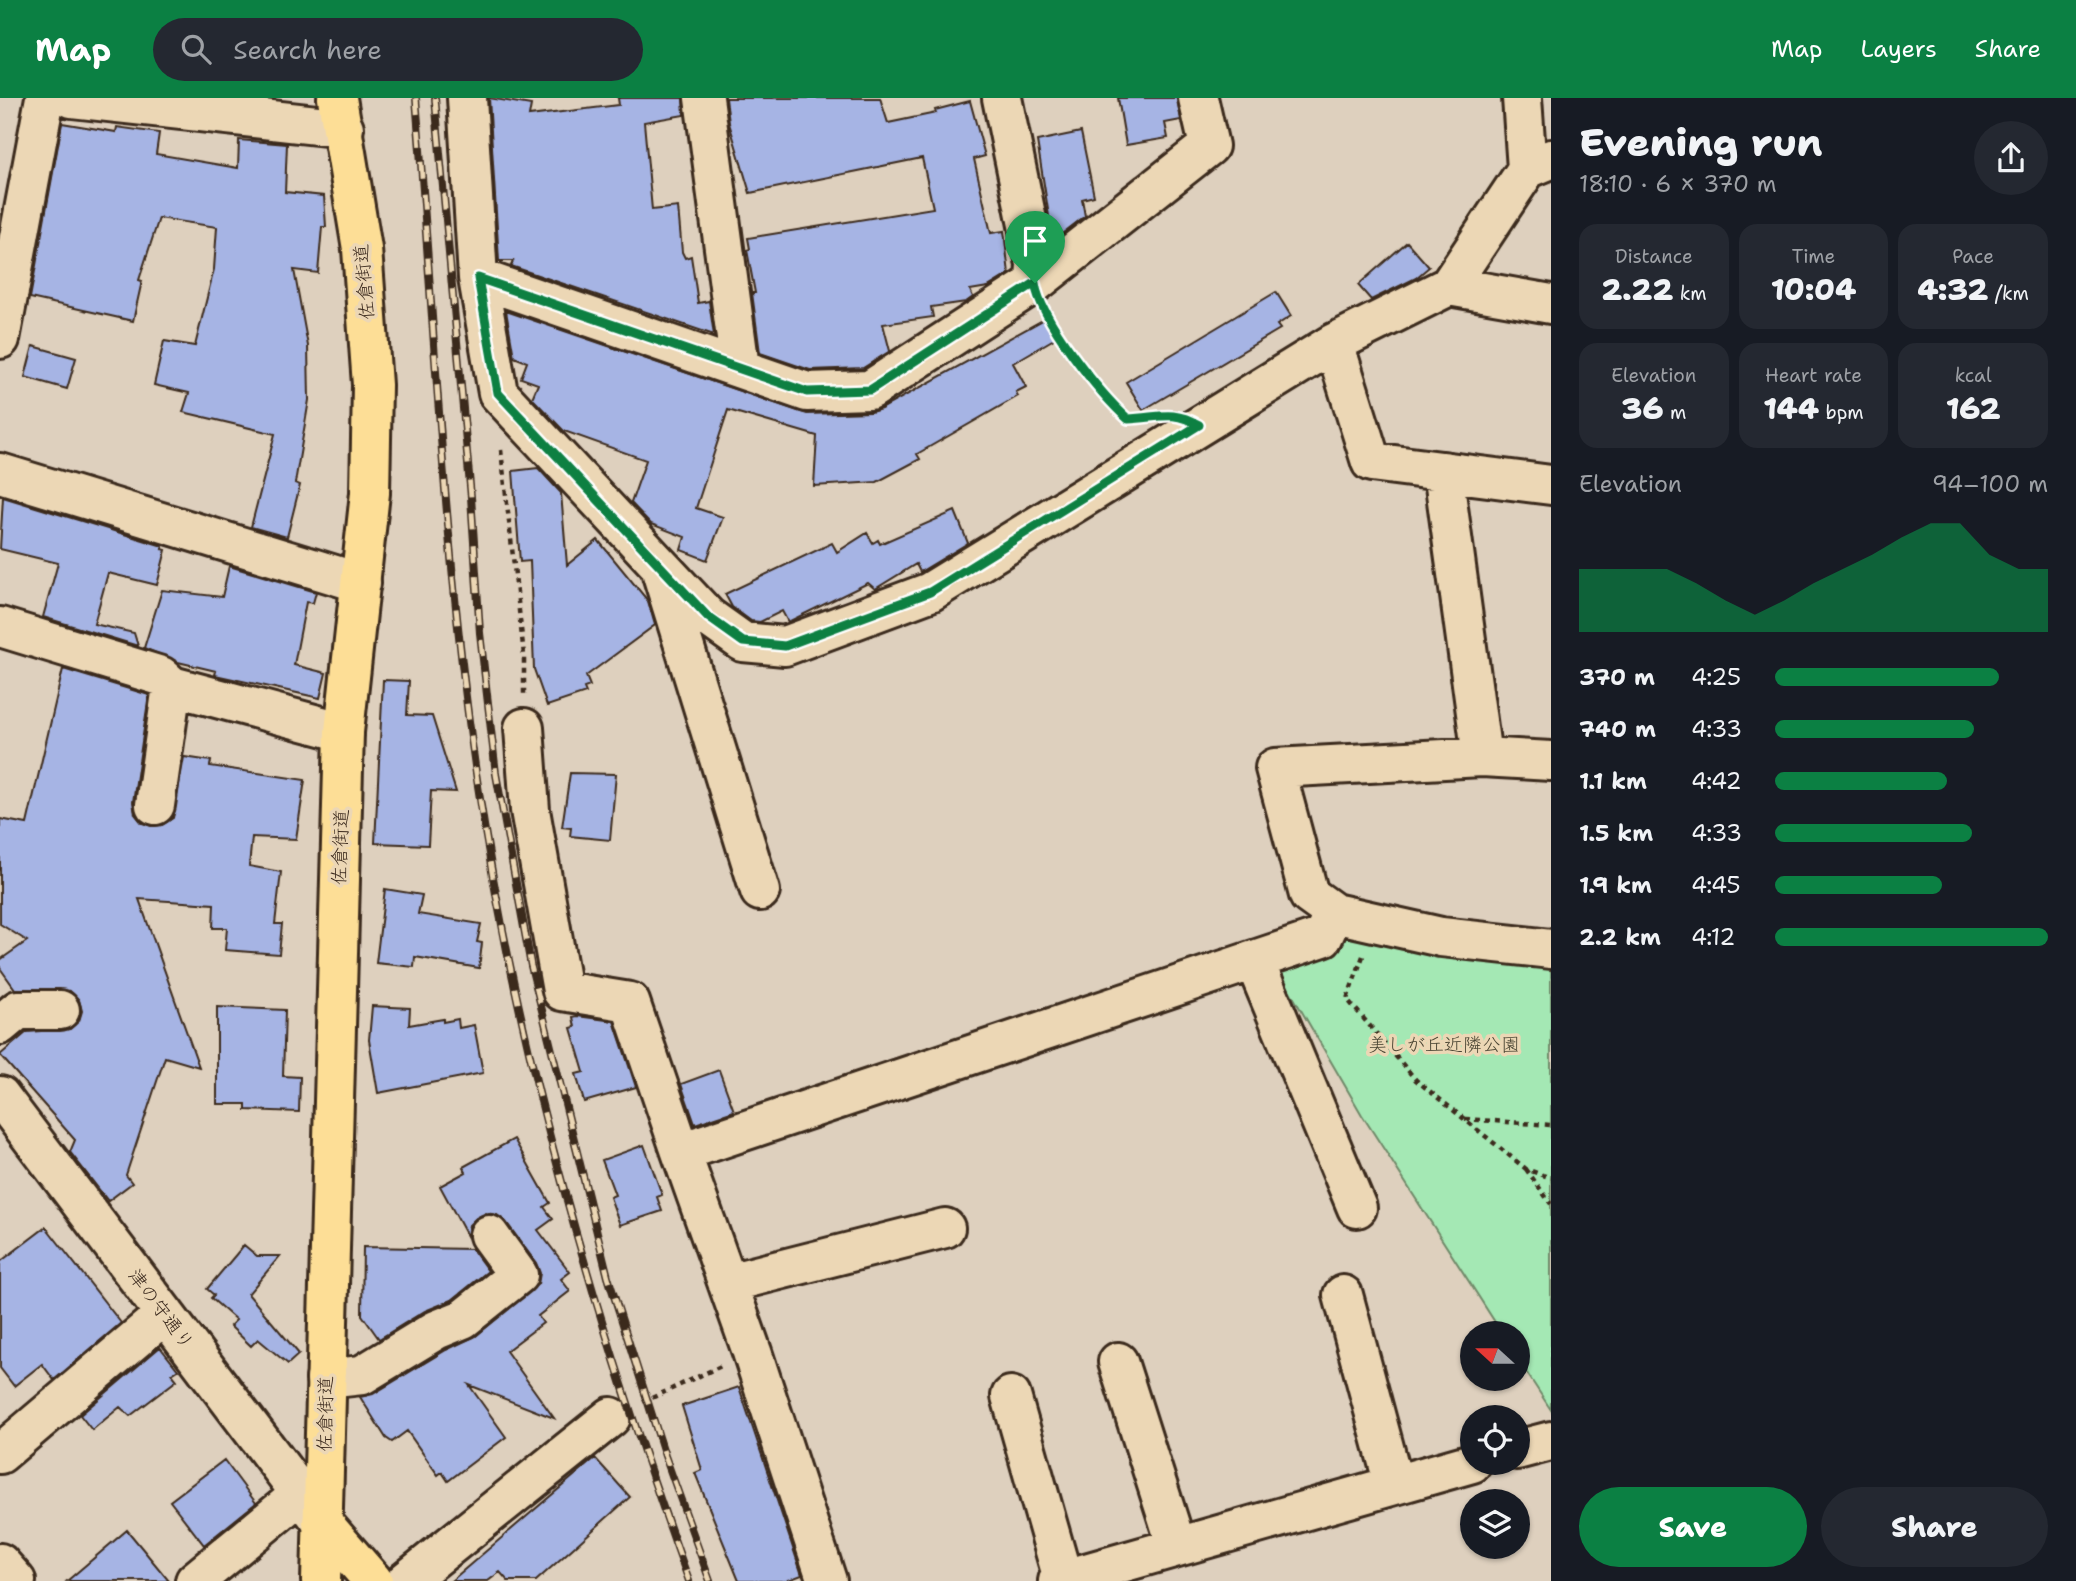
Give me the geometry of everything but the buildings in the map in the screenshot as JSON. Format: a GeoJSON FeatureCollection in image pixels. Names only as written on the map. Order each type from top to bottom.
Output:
{"type":"FeatureCollection","features":[{"type":"Feature","properties":{"kind":"main road","name":"佐倉街道"},"geometry":{"type":"LineString","coordinates":[[321,1581],[344,732],[370,493],[372,385],[362,249],[341,113]]}},
{"type":"Feature","properties":{"kind":"main road"},"geometry":{"type":"LineString","coordinates":[[322,1522],[373,1581]]}},
{"type":"Feature","properties":{"kind":"street"},"geometry":{"type":"LineString","coordinates":[[0,339],[6,279],[45,98]]}},
{"type":"Feature","properties":{"kind":"street"},"geometry":{"type":"LineString","coordinates":[[72,98],[341,113]]}},
{"type":"Feature","properties":{"kind":"street"},"geometry":{"type":"LineString","coordinates":[[467,98],[478,278],[498,393],[708,617],[743,642],[785,646],[930,592],[1334,343],[1449,286],[1539,164],[1522,98]]}},
{"type":"Feature","properties":{"kind":"street"},"geometry":{"type":"LineString","coordinates":[[704,98],[740,368]]}},
{"type":"Feature","properties":{"kind":"street"},"geometry":{"type":"LineString","coordinates":[[1002,98],[1036,264],[1035,283]]}},
{"type":"Feature","properties":{"kind":"street"},"geometry":{"type":"LineString","coordinates":[[478,278],[807,392],[870,390],[1035,283],[1209,146],[1198,98]]}},
{"type":"Feature","properties":{"kind":"street"},"geometry":{"type":"LineString","coordinates":[[1449,286],[1551,304]]}},
{"type":"Feature","properties":{"kind":"street"},"geometry":{"type":"LineString","coordinates":[[1334,343],[1371,462],[1551,485]]}},
{"type":"Feature","properties":{"kind":"street"},"geometry":{"type":"LineString","coordinates":[[1443,471],[1482,757]]}},
{"type":"Feature","properties":{"kind":"street"},"geometry":{"type":"LineString","coordinates":[[0,473],[361,583]]}},
{"type":"Feature","properties":{"kind":"street"},"geometry":{"type":"LineString","coordinates":[[660,566],[760,891]]}},
{"type":"Feature","properties":{"kind":"street"},"geometry":{"type":"LineString","coordinates":[[0,626],[161,676],[172,686],[344,732]]}},
{"type":"Feature","properties":{"kind":"street"},"geometry":{"type":"LineString","coordinates":[[155,805],[172,686]]}},
{"type":"Feature","properties":{"kind":"street"},"geometry":{"type":"LineString","coordinates":[[524,728],[530,810],[562,991],[630,1002],[752,1352],[827,1581]]}},
{"type":"Feature","properties":{"kind":"street"},"geometry":{"type":"LineString","coordinates":[[1551,761],[1482,757],[1275,768],[1309,895],[1334,913],[1441,937],[1551,949]]}},
{"type":"Feature","properties":{"kind":"street"},"geometry":{"type":"LineString","coordinates":[[681,1152],[1323,937],[1334,913]]}},
{"type":"Feature","properties":{"kind":"street"},"geometry":{"type":"LineString","coordinates":[[1254,960],[1357,1208]]}},
{"type":"Feature","properties":{"kind":"street"},"geometry":{"type":"LineString","coordinates":[[0,1025],[18,1010],[60,1010]]}},
{"type":"Feature","properties":{"kind":"street","name":"津の守通り"},"geometry":{"type":"LineString","coordinates":[[5,1113],[165,1314],[322,1522]]}},
{"type":"Feature","properties":{"kind":"street"},"geometry":{"type":"LineString","coordinates":[[727,1283],[945,1228]]}},
{"type":"Feature","properties":{"kind":"street"},"geometry":{"type":"LineString","coordinates":[[326,1379],[362,1375],[436,1330],[463,1319],[518,1275],[489,1235]]}},
{"type":"Feature","properties":{"kind":"street"},"geometry":{"type":"LineString","coordinates":[[1343,1294],[1394,1485]]}},
{"type":"Feature","properties":{"kind":"street"},"geometry":{"type":"LineString","coordinates":[[0,1454],[165,1314]]}},
{"type":"Feature","properties":{"kind":"street"},"geometry":{"type":"LineString","coordinates":[[1118,1362],[1177,1547]]}},
{"type":"Feature","properties":{"kind":"street"},"geometry":{"type":"LineString","coordinates":[[1012,1396],[1061,1580],[1460,1466]]}},
{"type":"Feature","properties":{"kind":"street"},"geometry":{"type":"LineString","coordinates":[[406,1581],[611,1417]]}},
{"type":"Feature","properties":{"kind":"street"},"geometry":{"type":"LineString","coordinates":[[1530,1447],[1551,1441]]}},
{"type":"Feature","properties":{"kind":"street"},"geometry":{"type":"LineString","coordinates":[[195,1581],[291,1502],[298,1490]]}},
{"type":"Feature","properties":{"kind":"street"},"geometry":{"type":"LineString","coordinates":[[0,1563],[16,1581]]}},
{"type":"Feature","properties":{"kind":"path"},"geometry":{"type":"LineString","coordinates":[[1035,283],[1037,299],[1097,386],[1128,419],[1146,418]]}},
{"type":"Feature","properties":{"kind":"path"},"geometry":{"type":"LineString","coordinates":[[498,393],[524,655],[524,728]]}},
{"type":"Feature","properties":{"kind":"path"},"geometry":{"type":"LineString","coordinates":[[1375,922],[1347,999],[1416,1080],[1526,1169],[1551,1204]]}},
{"type":"Feature","properties":{"kind":"path"},"geometry":{"type":"LineString","coordinates":[[1464,1119],[1551,1125]]}},
{"type":"Feature","properties":{"kind":"path"},"geometry":{"type":"LineString","coordinates":[[1526,1169],[1551,1178]]}},
{"type":"Feature","properties":{"kind":"path"},"geometry":{"type":"LineString","coordinates":[[611,1417],[752,1352]]}},
{"type":"Feature","properties":{"kind":"green space","name":"美しが丘近隣公園"},"geometry":{"type":"Polygon","coordinates":[[[1334,913],[1551,949],[1551,1410],[1530,1378],[1530,1321],[1494,1321],[1362,1115],[1269,955],[1334,913]]]}},
{"type":"Feature","properties":{"kind":"railway"},"geometry":{"type":"LineString","coordinates":[[416,98],[456,605],[476,773],[493,876],[536,1081],[590,1283],[621,1383],[689,1581]]}},
{"type":"Feature","properties":{"kind":"railway"},"geometry":{"type":"LineString","coordinates":[[435,98],[471,497],[480,633],[496,774],[531,966],[608,1277],[665,1456],[710,1581]]}},
{"type":"Feature","properties":{"kind":"route"},"geometry":{"type":"LineString","coordinates":[[478,278],[807,392],[870,390],[1035,283],[1037,299],[1047,315],[1092,380],[1122,414],[1128,419],[1182,415],[1199,425],[930,592],[785,646],[743,642],[708,617],[498,393],[478,278]]}}]}
